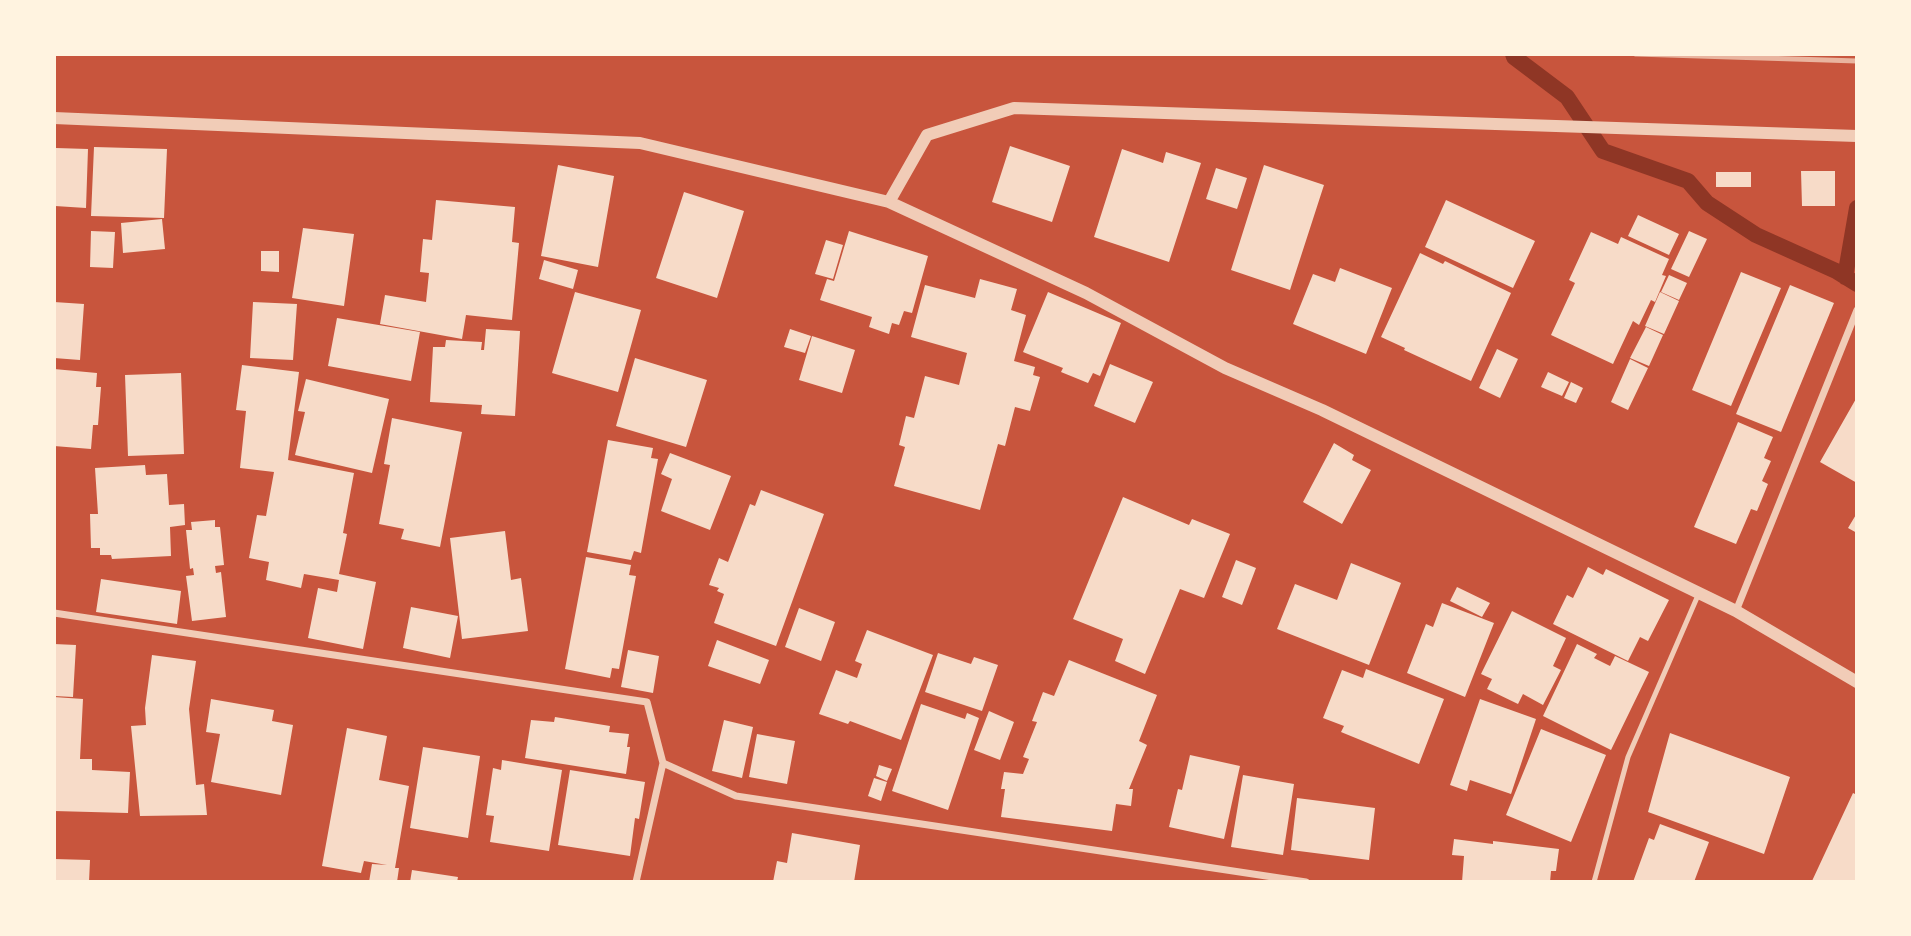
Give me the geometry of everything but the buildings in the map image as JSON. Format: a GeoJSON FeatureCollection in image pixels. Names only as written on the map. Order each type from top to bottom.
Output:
{"type":"FeatureCollection","features":[{"type":"Feature","properties":{"kind":"street"},"geometry":{"type":"LineString","coordinates":[[889,202],[927,135],[1014,108],[1857,136]]}},
{"type":"Feature","properties":{"kind":"street"},"geometry":{"type":"LineString","coordinates":[[54,118],[640,142],[889,202],[1086,293],[1224,368],[1322,410],[1736,611],[1857,682]]}},
{"type":"Feature","properties":{"kind":"street"},"geometry":{"type":"LineString","coordinates":[[1736,611],[1857,310]]}},
{"type":"Feature","properties":{"kind":"street"},"geometry":{"type":"LineString","coordinates":[[54,613],[647,702],[663,763],[636,882]]}},
{"type":"Feature","properties":{"kind":"street"},"geometry":{"type":"LineString","coordinates":[[663,763],[736,796],[1306,882]]}},
{"type":"Feature","properties":{"kind":"lane"},"geometry":{"type":"LineString","coordinates":[[1594,882],[1628,757],[1699,593]]}},
{"type":"Feature","properties":{"kind":"waterway"},"geometry":{"type":"LineString","coordinates":[[1513,54],[1567,97],[1603,151],[1688,181],[1707,203],[1756,235],[1836,271],[1857,284]]}},
{"type":"Feature","properties":{"kind":"waterway"},"geometry":{"type":"LineString","coordinates":[[1845,277],[1857,208]]}},
{"type":"Feature","properties":{"kind":"railway"},"geometry":{"type":"LineString","coordinates":[[1636,54],[1857,61]]}}]}
